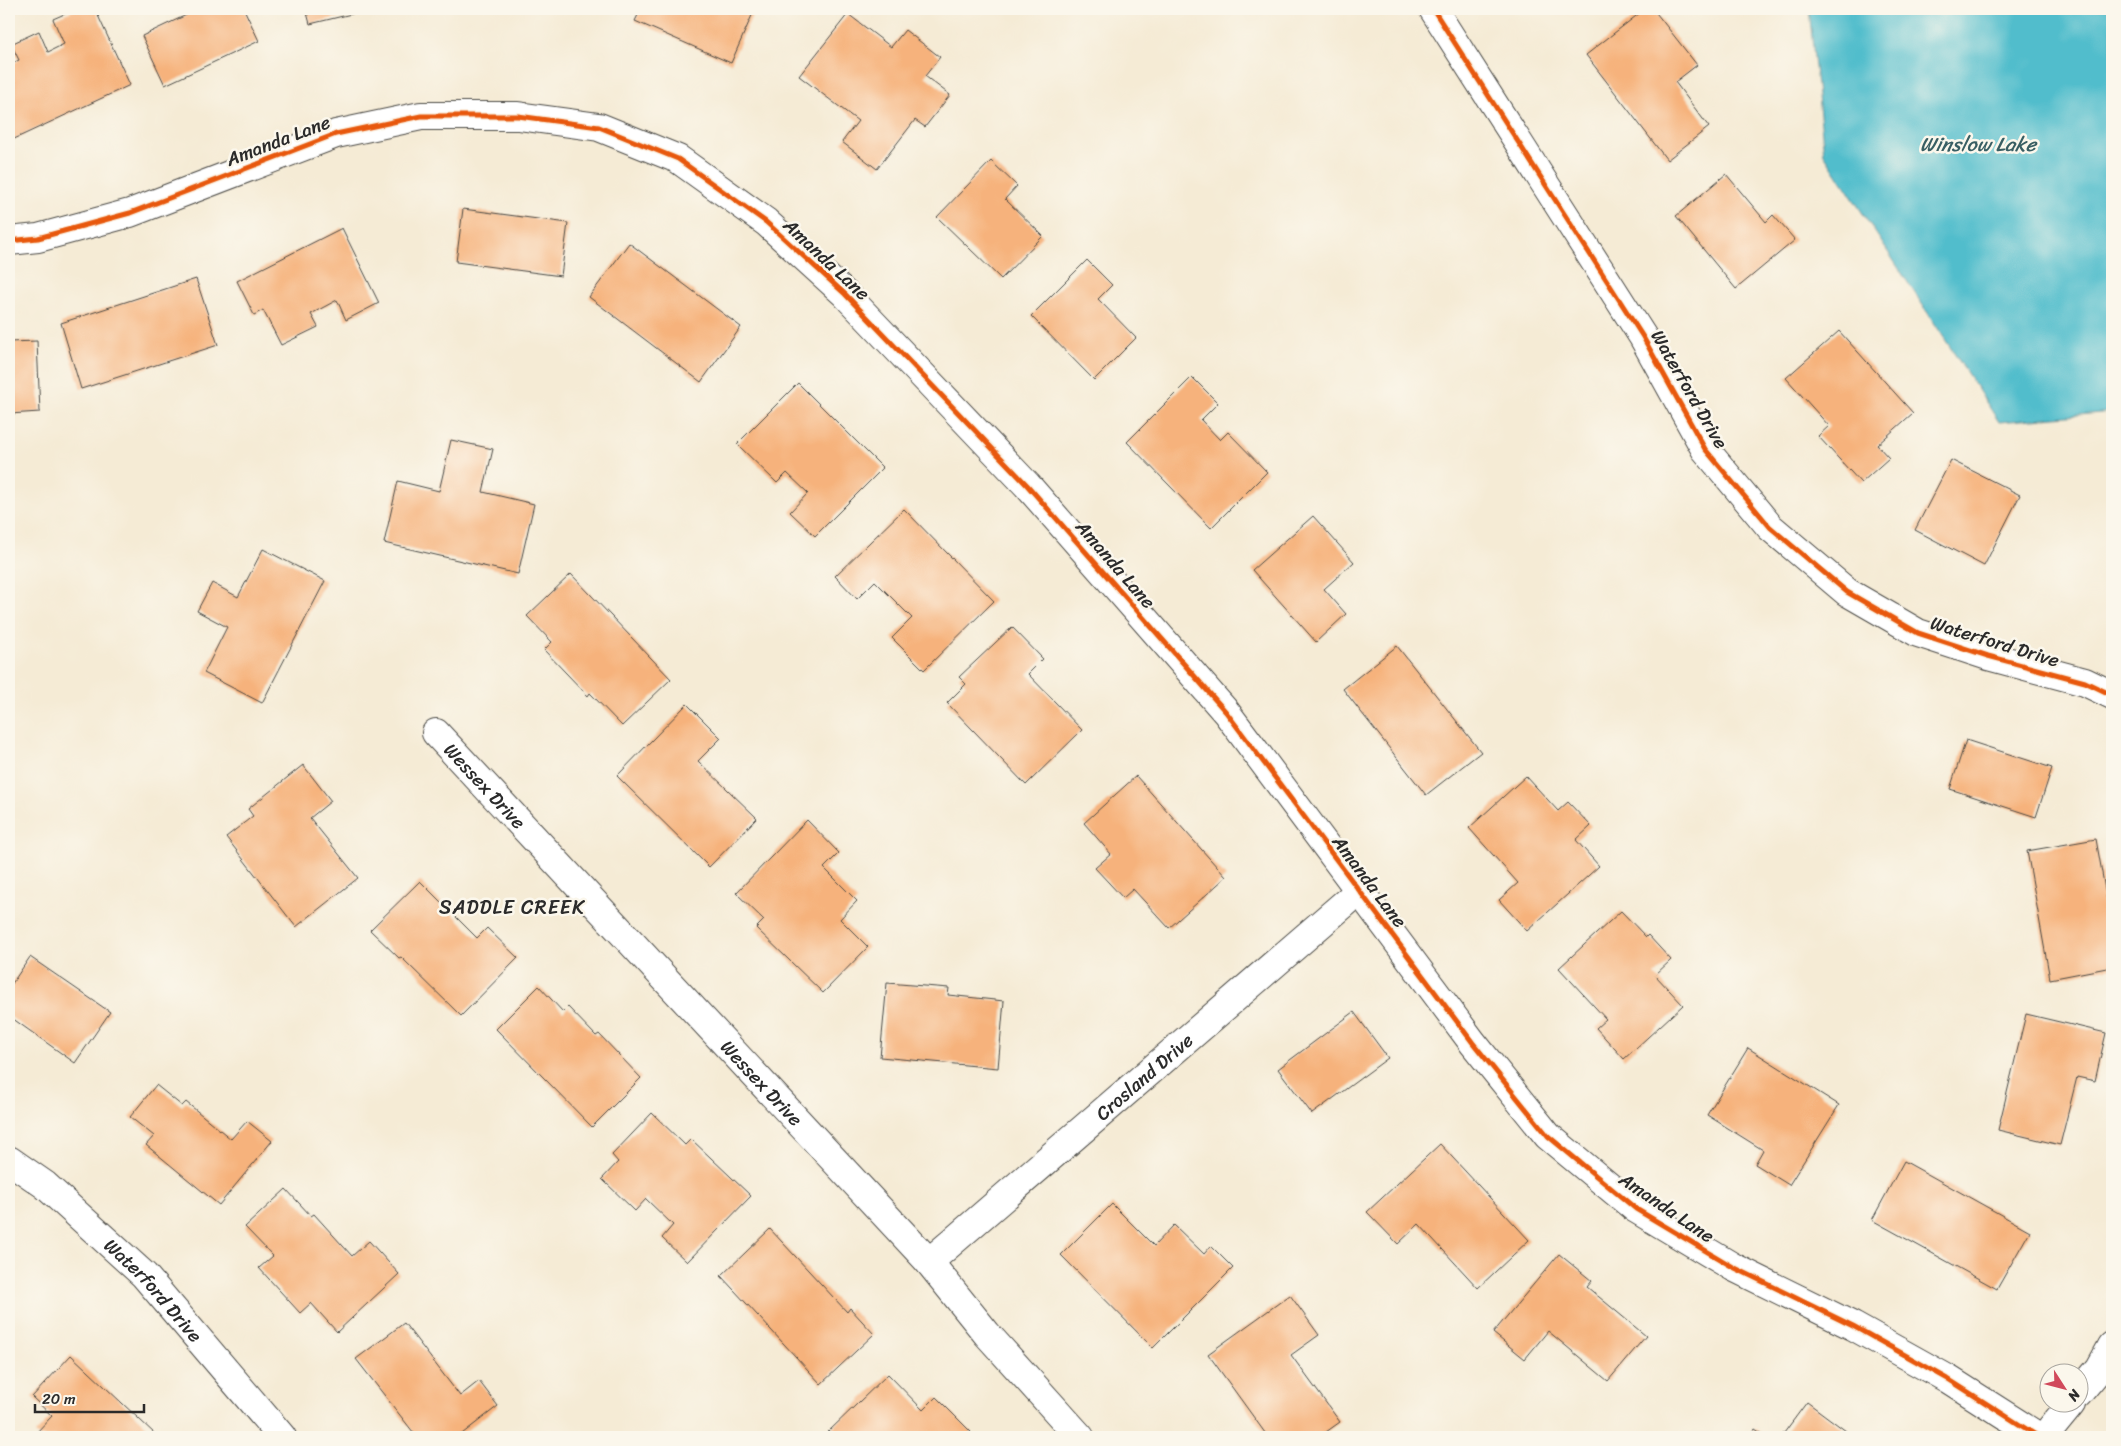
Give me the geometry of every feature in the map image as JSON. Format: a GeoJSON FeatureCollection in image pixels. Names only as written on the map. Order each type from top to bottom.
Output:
{"type":"FeatureCollection","features":[{"type":"Feature","properties":{"kind":"street","name":"Waterford Drive"},"geometry":{"type":"LineString","coordinates":[[1434,9],[1643,337],[1705,449],[1770,527],[1847,592],[1918,633],[1988,656],[2085,682],[2112,695]]}},
{"type":"Feature","properties":{"kind":"street","name":"Amanda Lane"},"geometry":{"type":"LineString","coordinates":[[9,241],[38,238],[130,213],[336,134],[421,116],[518,116],[599,127],[678,159],[766,222],[845,294],[1027,486],[1226,712],[1473,1043],[1548,1136],[1636,1209],[1732,1267],[1853,1326],[1948,1379],[2039,1437]]}},
{"type":"Feature","properties":{"kind":"street","name":"Wessex Drive"},"geometry":{"type":"LineString","coordinates":[[436,733],[929,1262],[988,1334],[1080,1437]]}},
{"type":"Feature","properties":{"kind":"street","name":"Crosland Drive"},"geometry":{"type":"LineString","coordinates":[[929,1262],[1359,891]]}},
{"type":"Feature","properties":{"kind":"street","name":"Waterford Drive"},"geometry":{"type":"LineString","coordinates":[[9,1160],[45,1185],[144,1275],[282,1437]]}},
{"type":"Feature","properties":{"kind":"street"},"geometry":{"type":"LineString","coordinates":[[2088,1382],[2100,1368],[2112,1346]]}},
{"type":"Feature","properties":{"kind":"street"},"geometry":{"type":"LineString","coordinates":[[2044,1437],[2063,1414]]}},
{"type":"Feature","properties":{"kind":"water","name":"Winslow Lake"},"geometry":{"type":"Polygon","coordinates":[[[1809,9],[2112,9],[2112,412],[1999,422],[1824,154],[1809,9]]]}},
{"type":"Feature","properties":{"kind":"building"},"geometry":{"type":"Polygon","coordinates":[[[76,9],[95,9],[130,85],[12,140],[9,133],[9,65],[19,60],[11,44],[39,31],[48,52],[64,44],[53,19],[76,9]]]}},
{"type":"Feature","properties":{"kind":"building"},"geometry":{"type":"Polygon","coordinates":[[[199,9],[244,9],[259,41],[165,85],[142,36],[199,9]]]}},
{"type":"Feature","properties":{"kind":"building"},"geometry":{"type":"Polygon","coordinates":[[[306,9],[372,9],[310,24],[306,9]]]}},
{"type":"Feature","properties":{"kind":"building"},"geometry":{"type":"Polygon","coordinates":[[[641,9],[743,9],[753,13],[731,63],[635,21],[641,9]]]}},
{"type":"Feature","properties":{"kind":"building"},"geometry":{"type":"Polygon","coordinates":[[[1645,9],[1653,9],[1697,65],[1675,82],[1709,127],[1667,160],[1586,55],[1645,9]]]}},
{"type":"Feature","properties":{"kind":"building"},"geometry":{"type":"Polygon","coordinates":[[[848,14],[891,47],[905,30],[940,57],[925,76],[950,95],[925,127],[915,120],[877,169],[842,142],[858,121],[799,76],[848,14]]]}},
{"type":"Feature","properties":{"kind":"building"},"geometry":{"type":"Polygon","coordinates":[[[991,161],[1017,186],[1005,199],[1043,236],[1001,279],[937,217],[991,161]]]}},
{"type":"Feature","properties":{"kind":"building"},"geometry":{"type":"Polygon","coordinates":[[[1726,174],[1766,222],[1773,215],[1795,240],[1736,289],[1676,216],[1726,174]]]}},
{"type":"Feature","properties":{"kind":"building"},"geometry":{"type":"Polygon","coordinates":[[[463,209],[568,223],[561,276],[456,262],[463,209]]]}},
{"type":"Feature","properties":{"kind":"building"},"geometry":{"type":"Polygon","coordinates":[[[342,228],[379,303],[346,320],[337,300],[311,314],[318,327],[281,345],[263,310],[254,315],[237,281],[342,228]]]}},
{"type":"Feature","properties":{"kind":"building"},"geometry":{"type":"Polygon","coordinates":[[[629,243],[741,327],[701,382],[589,297],[629,243]]]}},
{"type":"Feature","properties":{"kind":"building"},"geometry":{"type":"Polygon","coordinates":[[[1087,260],[1112,285],[1098,299],[1136,338],[1094,380],[1031,316],[1087,260]]]}},
{"type":"Feature","properties":{"kind":"building"},"geometry":{"type":"Polygon","coordinates":[[[196,279],[218,345],[81,389],[61,323],[196,279]]]}},
{"type":"Feature","properties":{"kind":"building"},"geometry":{"type":"Polygon","coordinates":[[[1839,331],[1913,413],[1877,445],[1889,458],[1861,483],[1818,436],[1829,426],[1786,378],[1839,331]]]}},
{"type":"Feature","properties":{"kind":"building"},"geometry":{"type":"Polygon","coordinates":[[[37,341],[40,412],[9,414],[9,342],[37,341]]]}},
{"type":"Feature","properties":{"kind":"building"},"geometry":{"type":"Polygon","coordinates":[[[1192,377],[1218,403],[1201,420],[1220,440],[1228,432],[1267,472],[1211,528],[1127,442],[1192,377]]]}},
{"type":"Feature","properties":{"kind":"building"},"geometry":{"type":"Polygon","coordinates":[[[798,383],[883,468],[815,536],[790,512],[808,493],[787,473],[777,483],[737,444],[798,383]]]}},
{"type":"Feature","properties":{"kind":"building"},"geometry":{"type":"Polygon","coordinates":[[[451,440],[493,449],[483,492],[534,504],[518,574],[384,543],[398,481],[439,491],[451,440]]]}},
{"type":"Feature","properties":{"kind":"building"},"geometry":{"type":"Polygon","coordinates":[[[1951,460],[2020,495],[1984,566],[1915,530],[1951,460]]]}},
{"type":"Feature","properties":{"kind":"building"},"geometry":{"type":"Polygon","coordinates":[[[904,509],[994,601],[924,670],[892,638],[912,618],[875,581],[857,599],[835,576],[904,509]]]}},
{"type":"Feature","properties":{"kind":"building"},"geometry":{"type":"Polygon","coordinates":[[[1313,516],[1354,562],[1324,589],[1346,614],[1316,642],[1252,570],[1313,516]]]}},
{"type":"Feature","properties":{"kind":"building"},"geometry":{"type":"Polygon","coordinates":[[[263,549],[325,581],[262,703],[204,673],[227,627],[197,611],[212,583],[238,597],[263,549]]]}},
{"type":"Feature","properties":{"kind":"building"},"geometry":{"type":"Polygon","coordinates":[[[571,574],[671,679],[622,726],[590,693],[588,696],[544,650],[552,642],[527,616],[571,574]]]}},
{"type":"Feature","properties":{"kind":"building"},"geometry":{"type":"Polygon","coordinates":[[[1012,627],[1043,659],[1028,674],[1082,730],[1026,785],[947,703],[966,684],[959,677],[1012,627]]]}},
{"type":"Feature","properties":{"kind":"building"},"geometry":{"type":"Polygon","coordinates":[[[1397,646],[1481,752],[1426,795],[1343,689],[1397,646]]]}},
{"type":"Feature","properties":{"kind":"building"},"geometry":{"type":"Polygon","coordinates":[[[687,704],[721,738],[698,761],[757,818],[709,867],[617,776],[687,704]]]}},
{"type":"Feature","properties":{"kind":"building"},"geometry":{"type":"Polygon","coordinates":[[[1966,740],[2052,768],[2036,817],[1950,789],[1966,740]]]}},
{"type":"Feature","properties":{"kind":"building"},"geometry":{"type":"Polygon","coordinates":[[[303,765],[331,801],[310,818],[358,878],[296,927],[226,837],[253,816],[248,809],[303,765]]]}},
{"type":"Feature","properties":{"kind":"building"},"geometry":{"type":"Polygon","coordinates":[[[1136,776],[1226,877],[1169,928],[1133,889],[1123,898],[1095,868],[1111,854],[1084,823],[1136,776]]]}},
{"type":"Feature","properties":{"kind":"building"},"geometry":{"type":"Polygon","coordinates":[[[1526,776],[1558,811],[1568,802],[1591,826],[1576,840],[1599,866],[1527,931],[1499,900],[1518,883],[1469,828],[1526,776]]]}},
{"type":"Feature","properties":{"kind":"building"},"geometry":{"type":"Polygon","coordinates":[[[807,820],[839,853],[824,868],[857,901],[840,919],[868,947],[823,993],[756,928],[764,920],[736,893],[807,820]]]}},
{"type":"Feature","properties":{"kind":"building"},"geometry":{"type":"Polygon","coordinates":[[[2096,839],[2112,929],[2112,967],[2050,979],[2027,851],[2096,839]]]}},
{"type":"Feature","properties":{"kind":"building"},"geometry":{"type":"Polygon","coordinates":[[[420,881],[477,938],[487,928],[518,958],[461,1016],[401,957],[399,958],[370,930],[420,881]]]}},
{"type":"Feature","properties":{"kind":"building"},"geometry":{"type":"Polygon","coordinates":[[[1621,911],[1646,937],[1648,935],[1671,960],[1655,975],[1683,1005],[1624,1059],[1596,1028],[1606,1019],[1559,968],[1621,911]]]}},
{"type":"Feature","properties":{"kind":"building"},"geometry":{"type":"Polygon","coordinates":[[[30,957],[110,1012],[75,1063],[9,1016],[9,988],[30,957]]]}},
{"type":"Feature","properties":{"kind":"building"},"geometry":{"type":"Polygon","coordinates":[[[887,983],[949,988],[948,995],[1004,1001],[998,1068],[880,1057],[887,983]]]}},
{"type":"Feature","properties":{"kind":"building"},"geometry":{"type":"Polygon","coordinates":[[[539,986],[563,1012],[568,1007],[596,1036],[599,1034],[641,1078],[592,1127],[496,1029],[539,986]]]}},
{"type":"Feature","properties":{"kind":"building"},"geometry":{"type":"Polygon","coordinates":[[[1354,1012],[1388,1058],[1312,1114],[1278,1069],[1354,1012]]]}},
{"type":"Feature","properties":{"kind":"building"},"geometry":{"type":"Polygon","coordinates":[[[2026,1014],[2106,1033],[2095,1081],[2077,1077],[2060,1145],[1998,1130],[2026,1014]]]}},
{"type":"Feature","properties":{"kind":"building"},"geometry":{"type":"Polygon","coordinates":[[[1748,1048],[1839,1105],[1789,1185],[1755,1164],[1763,1150],[1707,1115],[1748,1048]]]}},
{"type":"Feature","properties":{"kind":"building"},"geometry":{"type":"Polygon","coordinates":[[[156,1085],[182,1106],[186,1102],[231,1139],[247,1121],[272,1141],[219,1205],[146,1145],[154,1136],[130,1117],[156,1085]]]}},
{"type":"Feature","properties":{"kind":"building"},"geometry":{"type":"Polygon","coordinates":[[[652,1113],[685,1145],[691,1139],[751,1196],[687,1262],[662,1238],[673,1225],[646,1199],[635,1211],[602,1179],[618,1162],[612,1155],[652,1113]]]}},
{"type":"Feature","properties":{"kind":"building"},"geometry":{"type":"Polygon","coordinates":[[[1440,1144],[1529,1240],[1478,1288],[1419,1224],[1398,1244],[1367,1212],[1440,1144]]]}},
{"type":"Feature","properties":{"kind":"building"},"geometry":{"type":"Polygon","coordinates":[[[1904,1161],[2030,1231],[1997,1289],[1872,1220],[1904,1161]]]}},
{"type":"Feature","properties":{"kind":"building"},"geometry":{"type":"Polygon","coordinates":[[[286,1189],[311,1216],[314,1214],[352,1256],[369,1241],[399,1274],[337,1332],[311,1303],[300,1313],[259,1268],[273,1256],[245,1227],[286,1189]]]}},
{"type":"Feature","properties":{"kind":"building"},"geometry":{"type":"Polygon","coordinates":[[[1112,1204],[1154,1246],[1174,1225],[1204,1254],[1211,1246],[1233,1268],[1153,1348],[1061,1255],[1112,1204]]]}},
{"type":"Feature","properties":{"kind":"building"},"geometry":{"type":"Polygon","coordinates":[[[770,1229],[847,1312],[850,1308],[874,1334],[821,1384],[721,1276],[770,1229]]]}},
{"type":"Feature","properties":{"kind":"building"},"geometry":{"type":"Polygon","coordinates":[[[1559,1254],[1592,1281],[1587,1287],[1646,1336],[1608,1381],[1548,1331],[1525,1359],[1493,1333],[1559,1254]]]}},
{"type":"Feature","properties":{"kind":"building"},"geometry":{"type":"Polygon","coordinates":[[[1290,1295],[1319,1335],[1291,1355],[1340,1422],[1319,1437],[1268,1437],[1208,1354],[1290,1295]]]}},
{"type":"Feature","properties":{"kind":"building"},"geometry":{"type":"Polygon","coordinates":[[[404,1323],[460,1396],[479,1381],[498,1406],[458,1437],[417,1437],[356,1359],[404,1323]]]}},
{"type":"Feature","properties":{"kind":"building"},"geometry":{"type":"Polygon","coordinates":[[[71,1355],[156,1435],[154,1437],[39,1437],[35,1434],[52,1416],[32,1397],[71,1355]]]}},
{"type":"Feature","properties":{"kind":"building"},"geometry":{"type":"Polygon","coordinates":[[[888,1374],[923,1410],[936,1397],[971,1432],[965,1437],[833,1437],[828,1432],[888,1374]]]}},
{"type":"Feature","properties":{"kind":"building"},"geometry":{"type":"Polygon","coordinates":[[[1807,1402],[1854,1437],[1781,1437],[1807,1402]]]}},
{"type":"Feature","properties":{"kind":"building"},"geometry":{"type":"Polygon","coordinates":[[[1755,1429],[1767,1437],[1749,1437],[1755,1429]]]}},
{"type":"Feature","properties":{"kind":"cycle path"},"geometry":{"type":"LineString","coordinates":[[1433,9],[1643,337],[1705,449],[1770,527],[1847,592],[1918,633],[1988,656],[2085,682],[2112,695]]}},
{"type":"Feature","properties":{"kind":"cycle path"},"geometry":{"type":"LineString","coordinates":[[9,241],[38,238],[130,213],[336,134],[421,116],[518,116],[599,127],[678,159],[766,222],[845,294],[1027,485],[1226,712],[1473,1043],[1548,1136],[1636,1209],[1733,1267],[1853,1326],[1948,1379],[2039,1437]]}},
{"type":"Feature","properties":{"kind":"district","name":"SADDLE CREEK"},"geometry":{"type":"Point","coordinates":[512,907]}}]}
